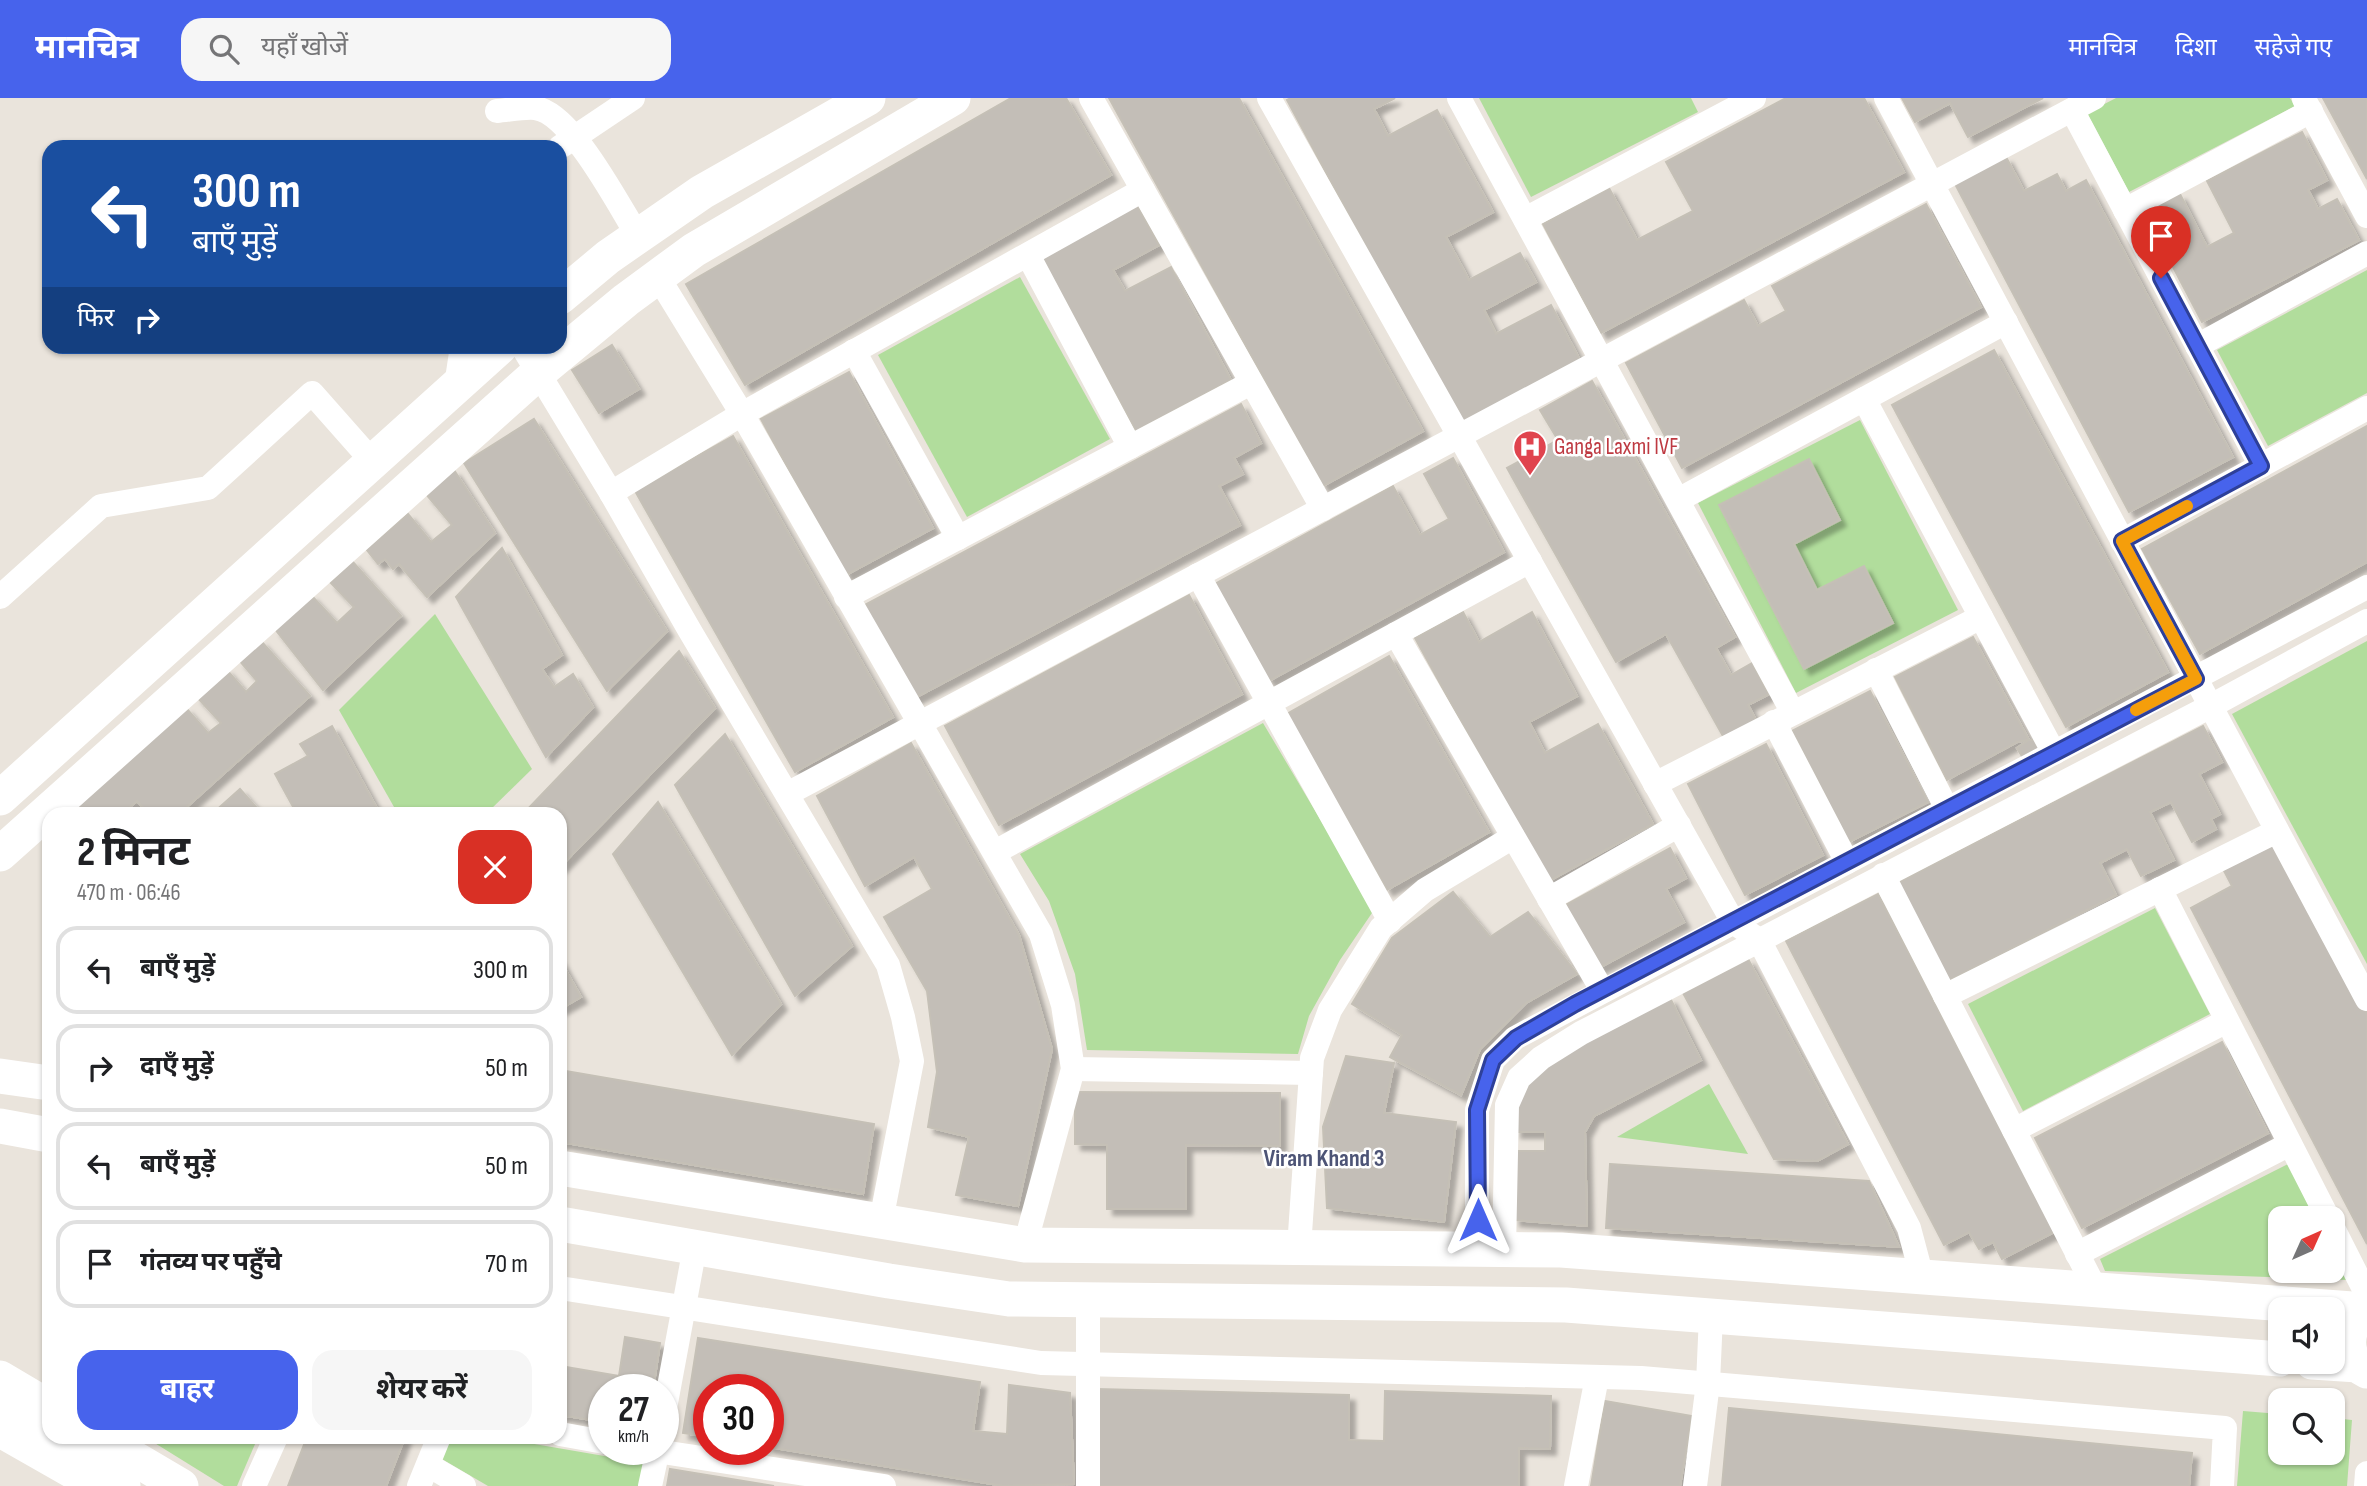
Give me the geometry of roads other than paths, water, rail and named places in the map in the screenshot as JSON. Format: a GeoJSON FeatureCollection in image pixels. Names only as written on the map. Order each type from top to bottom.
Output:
{"type":"FeatureCollection","features":[{"type":"Feature","properties":{"kind":"street"},"geometry":{"type":"LineString","coordinates":[[633,98],[568,142],[638,236]]}},
{"type":"Feature","properties":{"kind":"street"},"geometry":{"type":"LineString","coordinates":[[567,291],[608,257],[702,192],[868,98]]}},
{"type":"Feature","properties":{"kind":"street"},"geometry":{"type":"LineString","coordinates":[[567,337],[626,300],[694,250],[953,98]]}},
{"type":"Feature","properties":{"kind":"street"},"geometry":{"type":"LineString","coordinates":[[1091,98],[1323,509]]}},
{"type":"Feature","properties":{"kind":"street"},"geometry":{"type":"LineString","coordinates":[[1269,98],[1733,922],[1759,940],[1909,1228],[1922,1277]]}},
{"type":"Feature","properties":{"kind":"street"},"geometry":{"type":"LineString","coordinates":[[1459,98],[1678,500],[1784,717],[1847,862]]}},
{"type":"Feature","properties":{"kind":"street"},"geometry":{"type":"LineString","coordinates":[[1525,219],[1715,107],[1754,98]]}},
{"type":"Feature","properties":{"kind":"street"},"geometry":{"type":"LineString","coordinates":[[1886,98],[2367,999]]}},
{"type":"Feature","properties":{"kind":"street"},"geometry":{"type":"LineString","coordinates":[[786,794],[2094,98]]}},
{"type":"Feature","properties":{"kind":"street"},"geometry":{"type":"LineString","coordinates":[[2126,210],[2307,104],[2367,216]]}},
{"type":"Feature","properties":{"kind":"street"},"geometry":{"type":"LineString","coordinates":[[497,111],[537,108],[552,117],[567,140]]}},
{"type":"Feature","properties":{"kind":"street"},"geometry":{"type":"LineString","coordinates":[[2072,110],[2261,466]]}},
{"type":"Feature","properties":{"kind":"street"},"geometry":{"type":"LineString","coordinates":[[611,493],[742,414],[1143,190]]}},
{"type":"Feature","properties":{"kind":"street"},"geometry":{"type":"LineString","coordinates":[[2197,346],[2367,253]]}},
{"type":"Feature","properties":{"kind":"street"},"geometry":{"type":"LineString","coordinates":[[1028,255],[1130,447]]}},
{"type":"Feature","properties":{"kind":"street"},"geometry":{"type":"LineString","coordinates":[[658,277],[742,414],[1041,934],[1063,1005],[1073,1069],[1025,1245]]}},
{"type":"Feature","properties":{"kind":"street"},"geometry":{"type":"LineString","coordinates":[[1678,500],[2006,322]]}},
{"type":"Feature","properties":{"kind":"street"},"geometry":{"type":"LineString","coordinates":[[854,351],[958,538]]}},
{"type":"Feature","properties":{"kind":"street"},"geometry":{"type":"LineString","coordinates":[[456,386],[461,354]]}},
{"type":"Feature","properties":{"kind":"street"},"geometry":{"type":"LineString","coordinates":[[0,798],[492,354]]}},
{"type":"Feature","properties":{"kind":"street"},"geometry":{"type":"LineString","coordinates":[[50,807],[530,360],[888,965],[912,1061],[881,1221]]}},
{"type":"Feature","properties":{"kind":"street"},"geometry":{"type":"LineString","coordinates":[[846,597],[1251,383]]}},
{"type":"Feature","properties":{"kind":"street"},"geometry":{"type":"LineString","coordinates":[[0,597],[101,506],[208,488],[312,393],[373,461]]}},
{"type":"Feature","properties":{"kind":"street"},"geometry":{"type":"LineString","coordinates":[[1864,399],[2054,753]]}},
{"type":"Feature","properties":{"kind":"street"},"geometry":{"type":"LineString","coordinates":[[2122,541],[2367,408]]}},
{"type":"Feature","properties":{"kind":"street"},"geometry":{"type":"LineString","coordinates":[[995,852],[1530,561]]}},
{"type":"Feature","properties":{"kind":"street"},"geometry":{"type":"LineString","coordinates":[[1198,575],[1390,921]]}},
{"type":"Feature","properties":{"kind":"street"},"geometry":{"type":"LineString","coordinates":[[1490,1249],[1477,1110],[1493,1060],[1516,1038],[1602,990],[2367,587]]}},
{"type":"Feature","properties":{"kind":"street"},"geometry":{"type":"LineString","coordinates":[[1655,784],[1981,617]]}},
{"type":"Feature","properties":{"kind":"street"},"geometry":{"type":"LineString","coordinates":[[1490,1249],[1507,1105],[1520,1078],[1541,1058],[1581,1033],[2211,706],[2367,621]]}},
{"type":"Feature","properties":{"kind":"street"},"geometry":{"type":"LineString","coordinates":[[1396,634],[1602,990]]}},
{"type":"Feature","properties":{"kind":"street"},"geometry":{"type":"LineString","coordinates":[[1876,670],[1947,809]]}},
{"type":"Feature","properties":{"kind":"street"},"geometry":{"type":"LineString","coordinates":[[0,854],[42,815]]}},
{"type":"Feature","properties":{"kind":"street"},"geometry":{"type":"LineString","coordinates":[[1549,899],[1679,825]]}},
{"type":"Feature","properties":{"kind":"street"},"geometry":{"type":"LineString","coordinates":[[1945,996],[2277,831]]}},
{"type":"Feature","properties":{"kind":"street"},"geometry":{"type":"LineString","coordinates":[[1299,1248],[1312,1058],[1330,1010],[1381,928],[1425,890],[1513,837]]}},
{"type":"Feature","properties":{"kind":"street"},"geometry":{"type":"LineString","coordinates":[[1883,876],[2095,1290]]}},
{"type":"Feature","properties":{"kind":"street"},"geometry":{"type":"LineString","coordinates":[[2160,889],[2322,1206]]}},
{"type":"Feature","properties":{"kind":"street"},"geometry":{"type":"LineString","coordinates":[[2014,1130],[2227,1021]]}},
{"type":"Feature","properties":{"kind":"street"},"geometry":{"type":"LineString","coordinates":[[1073,1069],[1311,1073]]}},
{"type":"Feature","properties":{"kind":"street"},"geometry":{"type":"LineString","coordinates":[[0,1076],[42,1082]]}},
{"type":"Feature","properties":{"kind":"street"},"geometry":{"type":"LineString","coordinates":[[0,1126],[42,1135]]}},
{"type":"Feature","properties":{"kind":"street"},"geometry":{"type":"LineString","coordinates":[[2077,1254],[2290,1144]]}},
{"type":"Feature","properties":{"kind":"street"},"geometry":{"type":"LineString","coordinates":[[567,1169],[1025,1245],[1561,1250],[2367,1310]]}},
{"type":"Feature","properties":{"kind":"street"},"geometry":{"type":"LineString","coordinates":[[567,1225],[1009,1299],[1566,1305],[2268,1358]]}},
{"type":"Feature","properties":{"kind":"street"},"geometry":{"type":"LineString","coordinates":[[672,1374],[695,1247]]}},
{"type":"Feature","properties":{"kind":"street"},"geometry":{"type":"LineString","coordinates":[[2345,1252],[2367,1295]]}},
{"type":"Feature","properties":{"kind":"street"},"geometry":{"type":"LineString","coordinates":[[567,1289],[1041,1363],[1597,1377],[1708,1383],[2225,1428],[2222,1486]]}},
{"type":"Feature","properties":{"kind":"street"},"geometry":{"type":"LineString","coordinates":[[1088,1300],[1088,1486]]}},
{"type":"Feature","properties":{"kind":"street"},"geometry":{"type":"LineString","coordinates":[[2362,1368],[2349,1351],[2349,1335],[2354,1322],[2367,1310]]}},
{"type":"Feature","properties":{"kind":"street"},"geometry":{"type":"LineString","coordinates":[[1695,1486],[1708,1383],[1711,1316]]}},
{"type":"Feature","properties":{"kind":"street"},"geometry":{"type":"LineString","coordinates":[[1576,1486],[1597,1377]]}},
{"type":"Feature","properties":{"kind":"street"},"geometry":{"type":"LineString","coordinates":[[0,1378],[42,1403]]}},
{"type":"Feature","properties":{"kind":"street"},"geometry":{"type":"LineString","coordinates":[[0,1413],[42,1438]]}},
{"type":"Feature","properties":{"kind":"street"},"geometry":{"type":"LineString","coordinates":[[567,1435],[588,1439]]}},
{"type":"Feature","properties":{"kind":"street"},"geometry":{"type":"LineString","coordinates":[[0,1436],[88,1486]]}},
{"type":"Feature","properties":{"kind":"street"},"geometry":{"type":"LineString","coordinates":[[52,1444],[122,1486]]}},
{"type":"Feature","properties":{"kind":"street"},"geometry":{"type":"LineString","coordinates":[[110,1444],[181,1486]]}},
{"type":"Feature","properties":{"kind":"street"},"geometry":{"type":"LineString","coordinates":[[254,1486],[273,1444]]}},
{"type":"Feature","properties":{"kind":"street"},"geometry":{"type":"LineString","coordinates":[[436,1444],[424,1476],[464,1486]]}},
{"type":"Feature","properties":{"kind":"street"},"geometry":{"type":"LineString","coordinates":[[679,1454],[884,1486]]}},
{"type":"Feature","properties":{"kind":"street"},"geometry":{"type":"LineString","coordinates":[[650,1486],[651,1465]]}},
{"type":"Feature","properties":{"kind":"street"},"geometry":{"type":"LineString","coordinates":[[2366,1486],[2367,1473]]}},
{"type":"Feature","properties":{"kind":"place","name":"Ganga Laxmi IVF"},"geometry":{"type":"Point","coordinates":[1530,477]}},
{"type":"Feature","properties":{"kind":"district","name":"Viram Khand 3"},"geometry":{"type":"Point","coordinates":[1324,1158]}}]}
